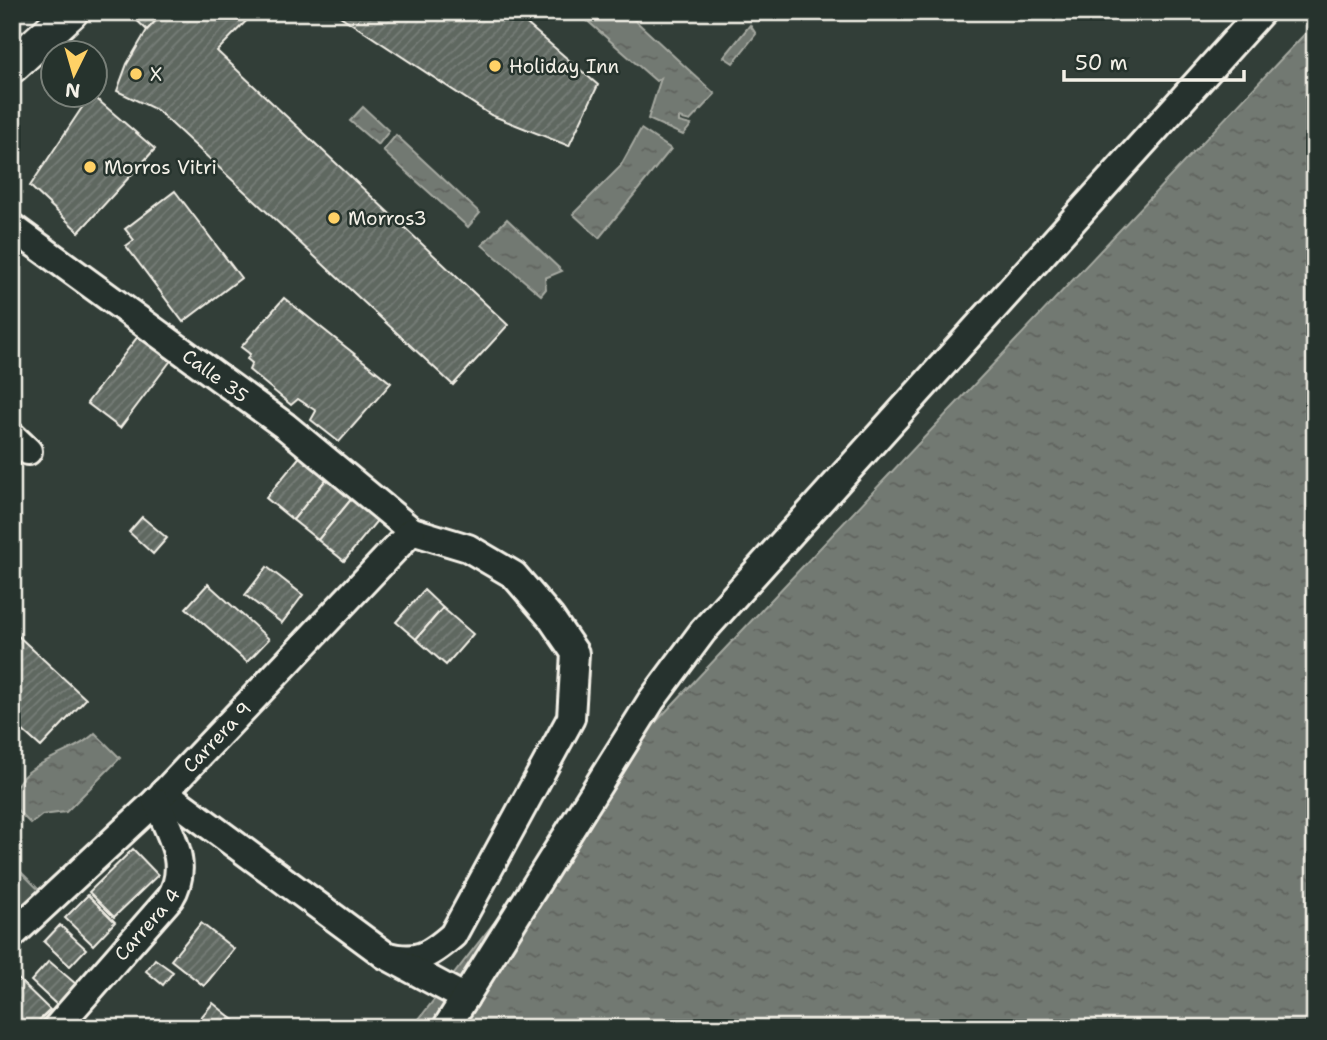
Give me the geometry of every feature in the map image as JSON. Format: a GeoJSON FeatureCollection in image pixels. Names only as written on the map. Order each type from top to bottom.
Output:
{"type":"FeatureCollection","features":[{"type":"Feature","properties":{"kind":"main road"},"geometry":{"type":"LineString","coordinates":[[12,66],[71,12]]}},
{"type":"Feature","properties":{"kind":"street"},"geometry":{"type":"LineString","coordinates":[[446,1028],[651,701],[702,631],[1261,12]]}},
{"type":"Feature","properties":{"kind":"street","name":"Calle 35"},"geometry":{"type":"LineString","coordinates":[[12,227],[285,426],[412,531]]}},
{"type":"Feature","properties":{"kind":"street"},"geometry":{"type":"LineString","coordinates":[[385,956],[407,962],[438,949],[453,935],[571,718],[575,653],[551,618],[514,575],[468,548],[412,531]]}},
{"type":"Feature","properties":{"kind":"street","name":"Carrera 9"},"geometry":{"type":"LineString","coordinates":[[12,935],[160,797],[412,531]]}},
{"type":"Feature","properties":{"kind":"street"},"geometry":{"type":"LineString","coordinates":[[160,797],[385,956],[465,998]]}},
{"type":"Feature","properties":{"kind":"street","name":"Carrera 4"},"geometry":{"type":"LineString","coordinates":[[56,1028],[170,898],[179,884],[178,853],[160,797]]}},
{"type":"Feature","properties":{"kind":"shaded area"},"geometry":{"type":"Polygon","coordinates":[[[12,863],[39,890],[12,914],[12,863]]]}},
{"type":"Feature","properties":{"kind":"water"},"geometry":{"type":"Polygon","coordinates":[[[590,12],[626,12],[715,94],[690,121],[679,118],[679,122],[691,125],[683,135],[648,119],[661,78],[656,81],[583,17],[590,12]]]}},
{"type":"Feature","properties":{"kind":"water"},"geometry":{"type":"Polygon","coordinates":[[[1315,23],[1315,1028],[412,1028],[623,757],[1315,23]]]}},
{"type":"Feature","properties":{"kind":"water"},"geometry":{"type":"Polygon","coordinates":[[[750,25],[756,34],[733,63],[724,57],[750,25]]]}},
{"type":"Feature","properties":{"kind":"water"},"geometry":{"type":"Polygon","coordinates":[[[363,107],[389,131],[378,145],[350,121],[363,107]]]}},
{"type":"Feature","properties":{"kind":"water"},"geometry":{"type":"Polygon","coordinates":[[[641,129],[671,149],[599,238],[573,214],[620,167],[641,129]]]}},
{"type":"Feature","properties":{"kind":"water"},"geometry":{"type":"Polygon","coordinates":[[[396,135],[480,213],[468,227],[383,151],[396,135]]]}},
{"type":"Feature","properties":{"kind":"water"},"geometry":{"type":"Polygon","coordinates":[[[507,219],[562,271],[545,278],[546,289],[541,295],[482,245],[507,219]]]}},
{"type":"Feature","properties":{"kind":"water"},"geometry":{"type":"Polygon","coordinates":[[[95,733],[120,758],[66,812],[42,815],[31,824],[12,805],[21,779],[32,769],[95,733]]]}},
{"type":"Feature","properties":{"kind":"building"},"geometry":{"type":"Polygon","coordinates":[[[128,12],[164,12],[147,30],[128,12]]]}},
{"type":"Feature","properties":{"kind":"building","name":"Morros3"},"geometry":{"type":"Polygon","coordinates":[[[164,12],[255,12],[217,51],[508,325],[453,385],[157,110],[117,91],[127,64],[147,30],[164,12]]]}},
{"type":"Feature","properties":{"kind":"building","name":"Holiday Inn"},"geometry":{"type":"Polygon","coordinates":[[[334,12],[513,12],[598,85],[569,146],[491,115],[334,12]]]}},
{"type":"Feature","properties":{"kind":"building","name":"Morros Vitri"},"geometry":{"type":"Polygon","coordinates":[[[82,108],[107,108],[155,149],[79,232],[30,186],[82,108]]]}},
{"type":"Feature","properties":{"kind":"building"},"geometry":{"type":"Polygon","coordinates":[[[175,191],[241,278],[183,322],[126,246],[134,240],[125,229],[175,191]]]}},
{"type":"Feature","properties":{"kind":"building"},"geometry":{"type":"Polygon","coordinates":[[[284,298],[391,383],[339,442],[311,420],[316,411],[298,399],[291,405],[249,370],[252,363],[247,359],[250,354],[241,347],[284,298]]]}},
{"type":"Feature","properties":{"kind":"building"},"geometry":{"type":"Polygon","coordinates":[[[139,335],[172,359],[120,428],[87,403],[139,335]]]}},
{"type":"Feature","properties":{"kind":"building"},"geometry":{"type":"Polygon","coordinates":[[[306,449],[333,471],[293,520],[266,498],[306,449]]]}},
{"type":"Feature","properties":{"kind":"building"},"geometry":{"type":"Polygon","coordinates":[[[333,471],[358,491],[318,540],[293,520],[333,471]]]}},
{"type":"Feature","properties":{"kind":"building"},"geometry":{"type":"Polygon","coordinates":[[[358,491],[384,512],[344,561],[318,540],[358,491]]]}},
{"type":"Feature","properties":{"kind":"building"},"geometry":{"type":"Polygon","coordinates":[[[142,517],[167,538],[153,554],[129,532],[142,517]]]}},
{"type":"Feature","properties":{"kind":"building"},"geometry":{"type":"Polygon","coordinates":[[[267,567],[303,595],[282,623],[245,595],[267,567]]]}},
{"type":"Feature","properties":{"kind":"building"},"geometry":{"type":"Polygon","coordinates":[[[208,584],[269,639],[247,662],[186,608],[208,584]]]}},
{"type":"Feature","properties":{"kind":"building"},"geometry":{"type":"Polygon","coordinates":[[[424,590],[443,608],[416,639],[396,622],[424,590]]]}},
{"type":"Feature","properties":{"kind":"building"},"geometry":{"type":"Polygon","coordinates":[[[443,608],[473,634],[446,665],[416,639],[443,608]]]}},
{"type":"Feature","properties":{"kind":"building"},"geometry":{"type":"Polygon","coordinates":[[[15,633],[86,699],[41,747],[12,721],[12,636],[15,633]]]}},
{"type":"Feature","properties":{"kind":"building"},"geometry":{"type":"Polygon","coordinates":[[[133,849],[158,875],[114,917],[89,892],[133,849]]]}},
{"type":"Feature","properties":{"kind":"building"},"geometry":{"type":"Polygon","coordinates":[[[88,895],[115,922],[93,945],[65,918],[88,895]]]}},
{"type":"Feature","properties":{"kind":"building"},"geometry":{"type":"Polygon","coordinates":[[[201,923],[234,949],[204,986],[171,960],[201,923]]]}},
{"type":"Feature","properties":{"kind":"building"},"geometry":{"type":"Polygon","coordinates":[[[60,925],[86,949],[70,966],[44,942],[60,925]]]}},
{"type":"Feature","properties":{"kind":"building"},"geometry":{"type":"Polygon","coordinates":[[[155,959],[173,972],[163,985],[146,971],[155,959]]]}},
{"type":"Feature","properties":{"kind":"building"},"geometry":{"type":"Polygon","coordinates":[[[49,961],[76,984],[57,1005],[31,981],[49,961]]]}},
{"type":"Feature","properties":{"kind":"building"},"geometry":{"type":"Polygon","coordinates":[[[12,973],[50,1010],[31,1028],[12,1028],[12,973]]]}},
{"type":"Feature","properties":{"kind":"building"},"geometry":{"type":"Polygon","coordinates":[[[213,1003],[235,1021],[229,1028],[192,1028],[213,1003]]]}},
{"type":"Feature","properties":{"kind":"place","name":"Holiday Inn"},"geometry":{"type":"Point","coordinates":[495,66]}},
{"type":"Feature","properties":{"kind":"place","name":"X"},"geometry":{"type":"Point","coordinates":[136,74]}},
{"type":"Feature","properties":{"kind":"place","name":"Morros Vitri"},"geometry":{"type":"Point","coordinates":[90,167]}},
{"type":"Feature","properties":{"kind":"place","name":"Morros3"},"geometry":{"type":"Point","coordinates":[334,218]}}]}
